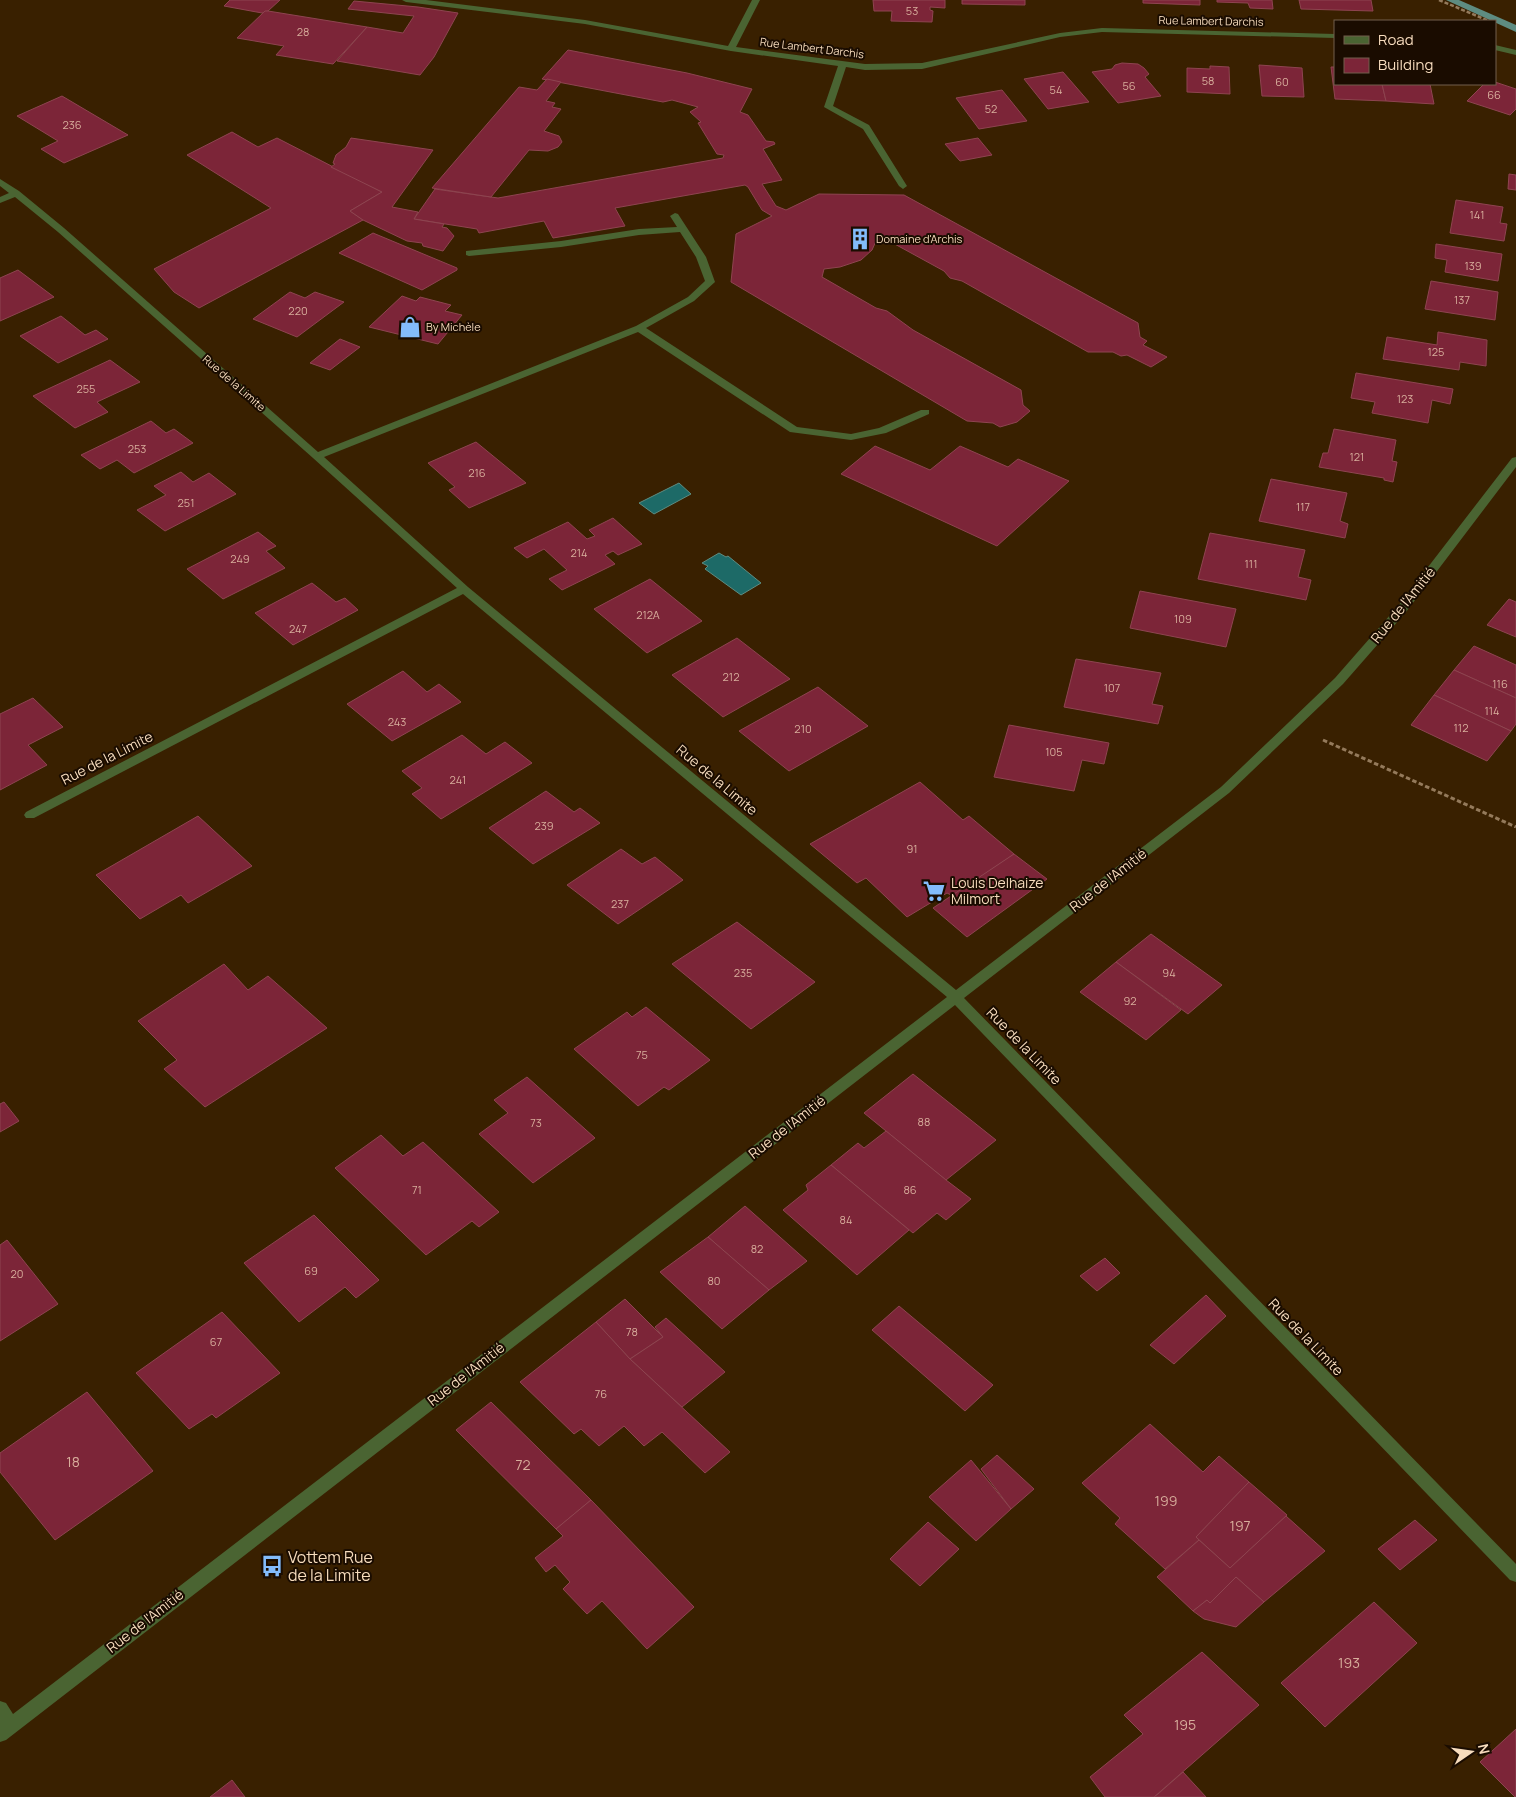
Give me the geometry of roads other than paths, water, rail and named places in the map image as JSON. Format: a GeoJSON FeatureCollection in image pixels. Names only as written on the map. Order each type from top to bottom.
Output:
{"type":"FeatureCollection","features":[{"type":"Feature","properties":{"kind":"street","name":"Rue Lambert Darchis"},"geometry":{"type":"LineString","coordinates":[[406,0],[585,22],[731,49],[842,65],[922,66],[1060,35],[1102,30],[1334,36]]}},
{"type":"Feature","properties":{"kind":"street"},"geometry":{"type":"LineString","coordinates":[[731,49],[756,0]]}},
{"type":"Feature","properties":{"kind":"street"},"geometry":{"type":"LineString","coordinates":[[1496,47],[1516,52]]}},
{"type":"Feature","properties":{"kind":"street"},"geometry":{"type":"LineString","coordinates":[[842,65],[828,107],[866,126],[903,186]]}},
{"type":"Feature","properties":{"kind":"street","name":"Rue de la Limite"},"geometry":{"type":"LineString","coordinates":[[0,182],[68,236],[317,456],[464,590],[955,997],[1516,1575]]}},
{"type":"Feature","properties":{"kind":"street"},"geometry":{"type":"LineString","coordinates":[[0,200],[16,193]]}},
{"type":"Feature","properties":{"kind":"street"},"geometry":{"type":"LineString","coordinates":[[317,456],[639,328],[691,299],[710,282],[701,257],[675,216]]}},
{"type":"Feature","properties":{"kind":"street"},"geometry":{"type":"LineString","coordinates":[[469,254],[561,244],[639,232],[683,229]]}},
{"type":"Feature","properties":{"kind":"street"},"geometry":{"type":"LineString","coordinates":[[639,328],[794,430],[851,437],[882,431],[925,412]]}},
{"type":"Feature","properties":{"kind":"street","name":"Rue de l'Amitié"},"geometry":{"type":"LineString","coordinates":[[5,1730],[1225,790],[1339,681],[1402,609],[1516,460]]}},
{"type":"Feature","properties":{"kind":"street","name":"Rue de la Limite"},"geometry":{"type":"LineString","coordinates":[[30,814],[464,590]]}},
{"type":"Feature","properties":{"kind":"street"},"geometry":{"type":"LineString","coordinates":[[0,1709],[5,1730]]}},
{"type":"Feature","properties":{"kind":"water"},"geometry":{"type":"Polygon","coordinates":[[[679,483],[691,494],[654,514],[639,503],[679,483]]]}},
{"type":"Feature","properties":{"kind":"water"},"geometry":{"type":"Polygon","coordinates":[[[719,553],[726,557],[728,556],[761,583],[741,595],[705,569],[708,566],[702,563],[719,553]]]}},
{"type":"Feature","properties":{"kind":"waterway"},"geometry":{"type":"LineString","coordinates":[[1451,0],[1496,20]]}},
{"type":"Feature","properties":{"kind":"waterway"},"geometry":{"type":"LineString","coordinates":[[1496,20],[1516,29]]}},
{"type":"Feature","properties":{"kind":"place","name":"Domaine d'Archis"},"geometry":{"type":"Point","coordinates":[860,239]}},
{"type":"Feature","properties":{"kind":"place","name":"By Michèle"},"geometry":{"type":"Point","coordinates":[410,327]}},
{"type":"Feature","properties":{"kind":"place","name":"Louis Delhaize Milmort"},"geometry":{"type":"Point","coordinates":[934,891]}},
{"type":"Feature","properties":{"kind":"place","name":"Vottem Rue de la Limite"},"geometry":{"type":"Point","coordinates":[272,1566]}}]}
